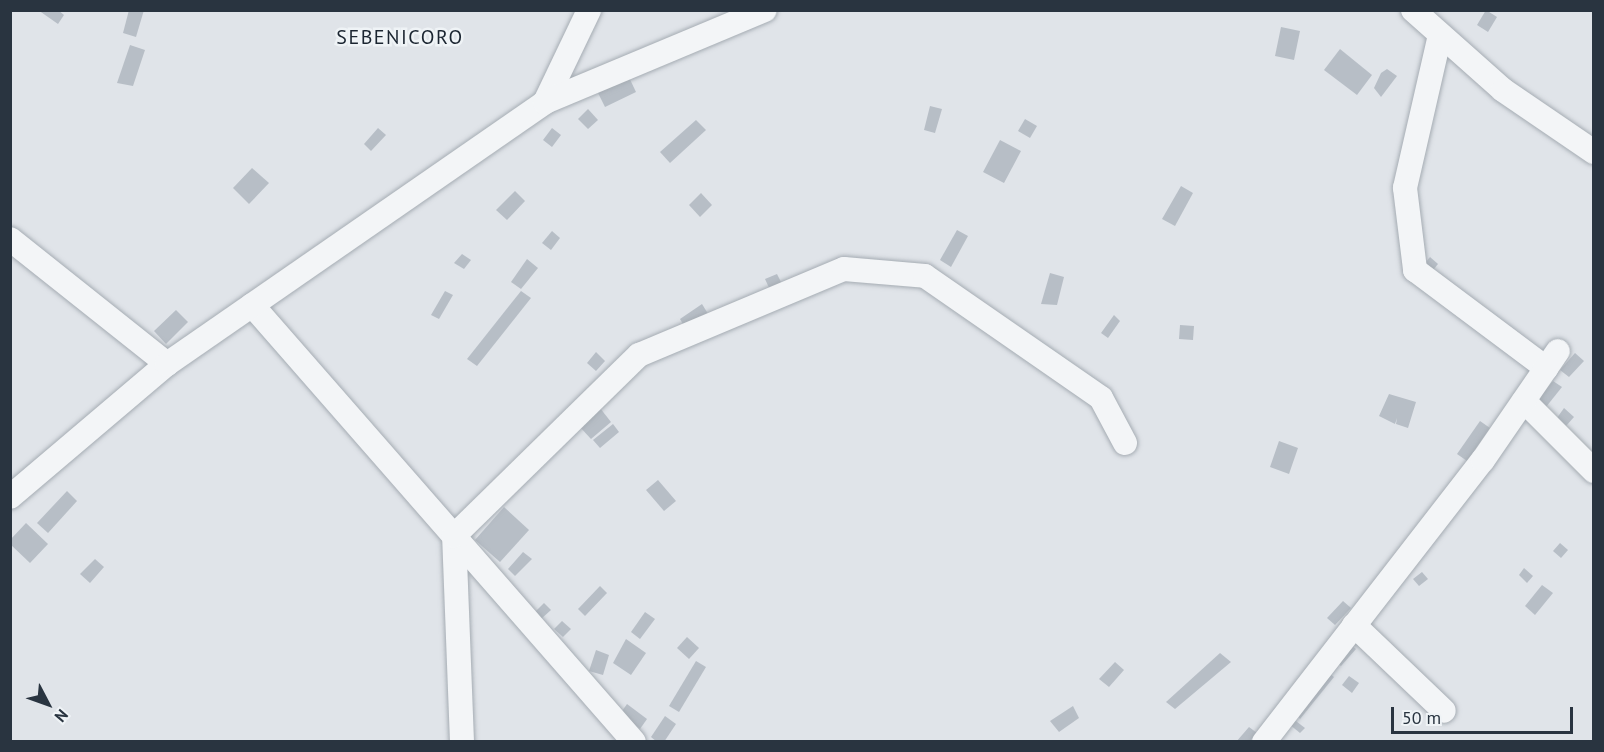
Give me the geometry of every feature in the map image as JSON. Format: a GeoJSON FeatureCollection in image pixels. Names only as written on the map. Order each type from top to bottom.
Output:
{"type":"FeatureCollection","features":[{"type":"Feature","properties":{"kind":"street"},"geometry":{"type":"LineString","coordinates":[[545,102],[589,10]]}},
{"type":"Feature","properties":{"kind":"street"},"geometry":{"type":"LineString","coordinates":[[10,498],[167,364],[545,102],[765,10]]}},
{"type":"Feature","properties":{"kind":"street"},"geometry":{"type":"LineString","coordinates":[[1413,10],[1503,90],[1593,152]]}},
{"type":"Feature","properties":{"kind":"street"},"geometry":{"type":"LineString","coordinates":[[1264,741],[1483,460],[1552,360],[1415,270],[1405,188],[1440,35]]}},
{"type":"Feature","properties":{"kind":"street"},"geometry":{"type":"LineString","coordinates":[[10,239],[167,364]]}},
{"type":"Feature","properties":{"kind":"street"},"geometry":{"type":"LineString","coordinates":[[462,741],[454,536],[639,356],[844,269],[925,276],[1101,398],[1125,443]]}},
{"type":"Feature","properties":{"kind":"street"},"geometry":{"type":"LineString","coordinates":[[252,305],[634,741]]}},
{"type":"Feature","properties":{"kind":"street"},"geometry":{"type":"LineString","coordinates":[[1524,401],[1593,471]]}},
{"type":"Feature","properties":{"kind":"street"},"geometry":{"type":"LineString","coordinates":[[1354,624],[1444,711]]}},
{"type":"Feature","properties":{"kind":"building"},"geometry":{"type":"Polygon","coordinates":[[[38,10],[58,10],[64,15],[58,24],[38,10]]]}},
{"type":"Feature","properties":{"kind":"building"},"geometry":{"type":"Polygon","coordinates":[[[129,10],[144,10],[136,37],[123,33],[129,10]]]}},
{"type":"Feature","properties":{"kind":"building"},"geometry":{"type":"Polygon","coordinates":[[[1486,10],[1497,17],[1488,32],[1477,25],[1486,10]]]}},
{"type":"Feature","properties":{"kind":"building"},"geometry":{"type":"Polygon","coordinates":[[[1281,27],[1300,31],[1294,60],[1275,56],[1281,27]]]}},
{"type":"Feature","properties":{"kind":"building"},"geometry":{"type":"Polygon","coordinates":[[[130,45],[145,50],[133,86],[117,83],[130,45]]]}},
{"type":"Feature","properties":{"kind":"building"},"geometry":{"type":"Polygon","coordinates":[[[1340,49],[1372,75],[1357,95],[1324,70],[1340,49]]]}},
{"type":"Feature","properties":{"kind":"building"},"geometry":{"type":"Polygon","coordinates":[[[1387,69],[1397,76],[1381,97],[1374,88],[1381,73],[1387,69]]]}},
{"type":"Feature","properties":{"kind":"building"},"geometry":{"type":"Polygon","coordinates":[[[626,71],[636,92],[605,107],[595,87],[626,71]]]}},
{"type":"Feature","properties":{"kind":"building"},"geometry":{"type":"Polygon","coordinates":[[[930,106],[942,109],[935,133],[924,130],[930,106]]]}},
{"type":"Feature","properties":{"kind":"building"},"geometry":{"type":"Polygon","coordinates":[[[588,109],[598,120],[588,129],[578,119],[588,109]]]}},
{"type":"Feature","properties":{"kind":"building"},"geometry":{"type":"Polygon","coordinates":[[[1025,119],[1037,126],[1030,138],[1018,131],[1025,119]]]}},
{"type":"Feature","properties":{"kind":"building"},"geometry":{"type":"Polygon","coordinates":[[[696,120],[706,130],[670,163],[660,152],[696,120]]]}},
{"type":"Feature","properties":{"kind":"building"},"geometry":{"type":"Polygon","coordinates":[[[378,128],[386,135],[371,151],[364,144],[378,128]]]}},
{"type":"Feature","properties":{"kind":"building"},"geometry":{"type":"Polygon","coordinates":[[[552,128],[561,135],[552,147],[543,140],[552,128]]]}},
{"type":"Feature","properties":{"kind":"building"},"geometry":{"type":"Polygon","coordinates":[[[1000,140],[1021,151],[1004,183],[983,172],[1000,140]]]}},
{"type":"Feature","properties":{"kind":"building"},"geometry":{"type":"Polygon","coordinates":[[[252,168],[269,183],[249,204],[233,188],[252,168]]]}},
{"type":"Feature","properties":{"kind":"building"},"geometry":{"type":"Polygon","coordinates":[[[1181,186],[1193,193],[1175,226],[1162,219],[1181,186]]]}},
{"type":"Feature","properties":{"kind":"building"},"geometry":{"type":"Polygon","coordinates":[[[515,191],[525,201],[507,220],[496,210],[515,191]]]}},
{"type":"Feature","properties":{"kind":"building"},"geometry":{"type":"Polygon","coordinates":[[[701,193],[712,205],[700,217],[689,205],[701,193]]]}},
{"type":"Feature","properties":{"kind":"building"},"geometry":{"type":"Polygon","coordinates":[[[957,230],[968,236],[951,267],[940,260],[957,230]]]}},
{"type":"Feature","properties":{"kind":"building"},"geometry":{"type":"Polygon","coordinates":[[[552,231],[560,238],[551,250],[542,243],[552,231]]]}},
{"type":"Feature","properties":{"kind":"building"},"geometry":{"type":"Polygon","coordinates":[[[462,254],[471,260],[464,269],[454,263],[462,254]]]}},
{"type":"Feature","properties":{"kind":"building"},"geometry":{"type":"Polygon","coordinates":[[[1430,257],[1438,264],[1430,274],[1422,267],[1430,257]]]}},
{"type":"Feature","properties":{"kind":"building"},"geometry":{"type":"Polygon","coordinates":[[[527,259],[538,268],[521,289],[511,282],[527,259]]]}},
{"type":"Feature","properties":{"kind":"building"},"geometry":{"type":"Polygon","coordinates":[[[1050,273],[1064,277],[1057,305],[1041,304],[1050,273]]]}},
{"type":"Feature","properties":{"kind":"building"},"geometry":{"type":"Polygon","coordinates":[[[777,274],[783,286],[771,292],[765,279],[777,274]]]}},
{"type":"Feature","properties":{"kind":"building"},"geometry":{"type":"Polygon","coordinates":[[[445,291],[453,295],[439,319],[431,315],[445,291]]]}},
{"type":"Feature","properties":{"kind":"building"},"geometry":{"type":"Polygon","coordinates":[[[521,291],[531,298],[477,366],[467,359],[521,291]]]}},
{"type":"Feature","properties":{"kind":"building"},"geometry":{"type":"Polygon","coordinates":[[[702,304],[710,317],[687,331],[680,319],[702,304]]]}},
{"type":"Feature","properties":{"kind":"building"},"geometry":{"type":"Polygon","coordinates":[[[176,310],[188,322],[166,344],[154,331],[176,310]]]}},
{"type":"Feature","properties":{"kind":"building"},"geometry":{"type":"Polygon","coordinates":[[[1114,315],[1120,321],[1108,338],[1101,333],[1114,315]]]}},
{"type":"Feature","properties":{"kind":"building"},"geometry":{"type":"Polygon","coordinates":[[[1180,325],[1194,326],[1193,340],[1179,339],[1180,325]]]}},
{"type":"Feature","properties":{"kind":"building"},"geometry":{"type":"Polygon","coordinates":[[[596,352],[605,361],[596,371],[587,363],[596,352]]]}},
{"type":"Feature","properties":{"kind":"building"},"geometry":{"type":"Polygon","coordinates":[[[1575,353],[1584,361],[1569,377],[1560,370],[1575,353]]]}},
{"type":"Feature","properties":{"kind":"building"},"geometry":{"type":"Polygon","coordinates":[[[1553,381],[1562,387],[1546,407],[1537,400],[1553,381]]]}},
{"type":"Feature","properties":{"kind":"building"},"geometry":{"type":"Polygon","coordinates":[[[1389,394],[1416,402],[1408,428],[1396,424],[1397,418],[1395,424],[1379,416],[1389,394]]]}},
{"type":"Feature","properties":{"kind":"building"},"geometry":{"type":"Polygon","coordinates":[[[600,408],[611,422],[591,439],[579,426],[600,408]]]}},
{"type":"Feature","properties":{"kind":"building"},"geometry":{"type":"Polygon","coordinates":[[[1564,408],[1574,417],[1566,426],[1557,418],[1564,408]]]}},
{"type":"Feature","properties":{"kind":"building"},"geometry":{"type":"Polygon","coordinates":[[[1480,421],[1490,428],[1467,461],[1457,454],[1480,421]]]}},
{"type":"Feature","properties":{"kind":"building"},"geometry":{"type":"Polygon","coordinates":[[[613,424],[619,432],[600,448],[593,440],[613,424]]]}},
{"type":"Feature","properties":{"kind":"building"},"geometry":{"type":"Polygon","coordinates":[[[1279,441],[1298,448],[1289,474],[1270,467],[1279,441]]]}},
{"type":"Feature","properties":{"kind":"building"},"geometry":{"type":"Polygon","coordinates":[[[658,480],[676,501],[664,511],[646,490],[658,480]]]}},
{"type":"Feature","properties":{"kind":"building"},"geometry":{"type":"Polygon","coordinates":[[[67,491],[77,501],[48,533],[37,523],[67,491]]]}},
{"type":"Feature","properties":{"kind":"building"},"geometry":{"type":"Polygon","coordinates":[[[504,507],[529,530],[500,562],[475,540],[504,507]]]}},
{"type":"Feature","properties":{"kind":"building"},"geometry":{"type":"Polygon","coordinates":[[[26,523],[48,544],[30,563],[10,544],[10,540],[26,523]]]}},
{"type":"Feature","properties":{"kind":"building"},"geometry":{"type":"Polygon","coordinates":[[[1560,543],[1568,550],[1561,558],[1553,551],[1560,543]]]}},
{"type":"Feature","properties":{"kind":"building"},"geometry":{"type":"Polygon","coordinates":[[[523,552],[532,559],[515,576],[508,569],[523,552]]]}},
{"type":"Feature","properties":{"kind":"building"},"geometry":{"type":"Polygon","coordinates":[[[95,559],[104,567],[90,583],[80,574],[95,559]]]}},
{"type":"Feature","properties":{"kind":"building"},"geometry":{"type":"Polygon","coordinates":[[[1524,568],[1533,576],[1527,583],[1519,575],[1524,568]]]}},
{"type":"Feature","properties":{"kind":"building"},"geometry":{"type":"Polygon","coordinates":[[[1422,572],[1428,579],[1419,586],[1413,579],[1422,572]]]}},
{"type":"Feature","properties":{"kind":"building"},"geometry":{"type":"Polygon","coordinates":[[[1542,585],[1553,593],[1535,615],[1525,606],[1542,585]]]}},
{"type":"Feature","properties":{"kind":"building"},"geometry":{"type":"Polygon","coordinates":[[[600,586],[607,593],[585,616],[578,609],[600,586]]]}},
{"type":"Feature","properties":{"kind":"building"},"geometry":{"type":"Polygon","coordinates":[[[1343,601],[1351,608],[1335,625],[1327,618],[1343,601]]]}},
{"type":"Feature","properties":{"kind":"building"},"geometry":{"type":"Polygon","coordinates":[[[544,603],[551,610],[541,619],[535,612],[544,603]]]}},
{"type":"Feature","properties":{"kind":"building"},"geometry":{"type":"Polygon","coordinates":[[[645,612],[655,619],[640,639],[631,632],[645,612]]]}},
{"type":"Feature","properties":{"kind":"building"},"geometry":{"type":"Polygon","coordinates":[[[562,621],[571,629],[563,637],[554,629],[562,621]]]}},
{"type":"Feature","properties":{"kind":"building"},"geometry":{"type":"Polygon","coordinates":[[[687,637],[699,648],[689,659],[677,648],[687,637]]]}},
{"type":"Feature","properties":{"kind":"building"},"geometry":{"type":"Polygon","coordinates":[[[626,639],[646,653],[631,675],[613,663],[626,639]]]}},
{"type":"Feature","properties":{"kind":"building"},"geometry":{"type":"Polygon","coordinates":[[[1347,642],[1356,649],[1341,666],[1331,659],[1347,642]]]}},
{"type":"Feature","properties":{"kind":"building"},"geometry":{"type":"Polygon","coordinates":[[[596,650],[609,655],[603,675],[589,671],[596,650]]]}},
{"type":"Feature","properties":{"kind":"building"},"geometry":{"type":"Polygon","coordinates":[[[1220,653],[1231,662],[1175,709],[1166,702],[1220,653]]]}},
{"type":"Feature","properties":{"kind":"building"},"geometry":{"type":"Polygon","coordinates":[[[696,661],[706,667],[679,712],[669,706],[696,661]]]}},
{"type":"Feature","properties":{"kind":"building"},"geometry":{"type":"Polygon","coordinates":[[[1115,662],[1124,670],[1109,687],[1099,679],[1115,662]]]}},
{"type":"Feature","properties":{"kind":"building"},"geometry":{"type":"Polygon","coordinates":[[[1325,670],[1334,677],[1300,719],[1294,712],[1325,670]]]}},
{"type":"Feature","properties":{"kind":"building"},"geometry":{"type":"Polygon","coordinates":[[[1349,676],[1359,683],[1352,693],[1342,685],[1349,676]]]}},
{"type":"Feature","properties":{"kind":"building"},"geometry":{"type":"Polygon","coordinates":[[[627,704],[647,719],[640,729],[620,714],[627,704]]]}},
{"type":"Feature","properties":{"kind":"building"},"geometry":{"type":"Polygon","coordinates":[[[1073,706],[1079,718],[1059,732],[1050,721],[1073,706]]]}},
{"type":"Feature","properties":{"kind":"building"},"geometry":{"type":"Polygon","coordinates":[[[1288,715],[1305,728],[1300,733],[1284,720],[1288,715]]]}},
{"type":"Feature","properties":{"kind":"building"},"geometry":{"type":"Polygon","coordinates":[[[665,716],[676,724],[664,742],[657,742],[651,737],[665,716]]]}},
{"type":"Feature","properties":{"kind":"building"},"geometry":{"type":"Polygon","coordinates":[[[1249,727],[1257,733],[1249,742],[1236,742],[1249,727]]]}},
{"type":"Feature","properties":{"kind":"district","name":"SEBENICORO"},"geometry":{"type":"Point","coordinates":[400,37]}}]}
